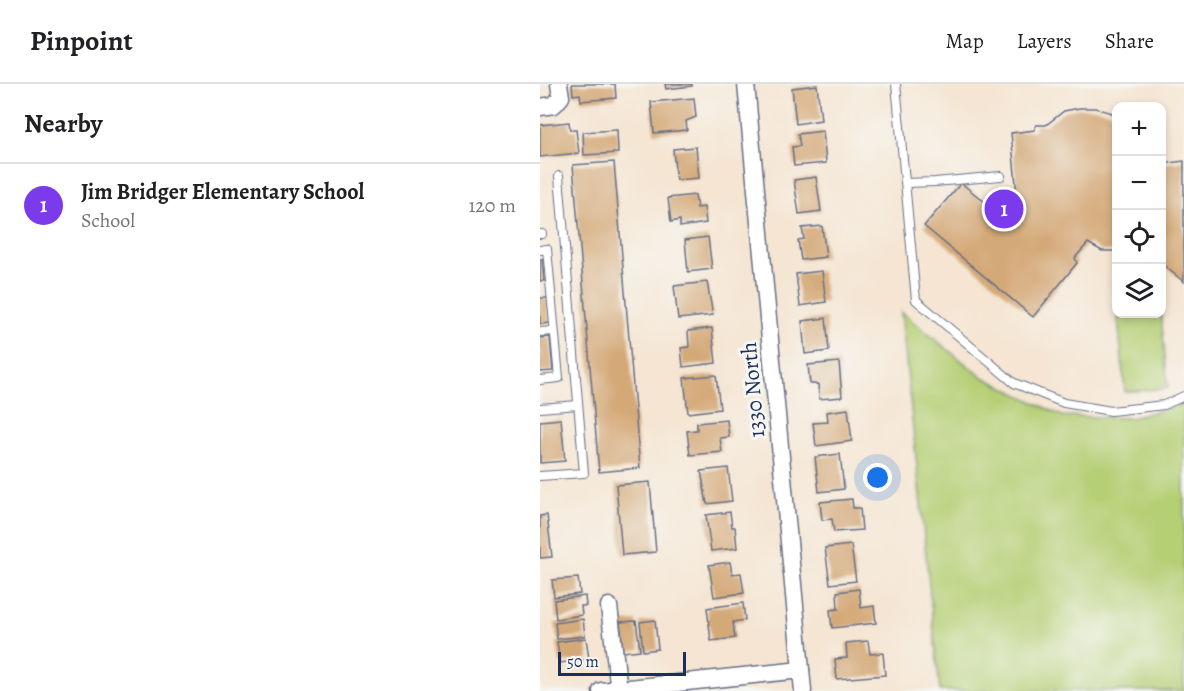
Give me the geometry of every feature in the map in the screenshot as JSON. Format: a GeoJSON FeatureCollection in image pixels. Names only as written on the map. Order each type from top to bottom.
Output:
{"type":"FeatureCollection","features":[{"type":"Feature","properties":{"kind":"street"},"geometry":{"type":"LineString","coordinates":[[540,107],[554,105],[561,97],[559,84]]}},
{"type":"Feature","properties":{"kind":"street","name":"1330 North"},"geometry":{"type":"LineString","coordinates":[[746,84],[803,691]]}},
{"type":"Feature","properties":{"kind":"street"},"geometry":{"type":"LineString","coordinates":[[609,606],[619,690]]}},
{"type":"Feature","properties":{"kind":"street"},"geometry":{"type":"LineString","coordinates":[[601,691],[801,670]]}},
{"type":"Feature","properties":{"kind":"lane"},"geometry":{"type":"LineString","coordinates":[[896,84],[916,300],[1014,383],[1065,403],[1111,411],[1164,405],[1184,396]]}},
{"type":"Feature","properties":{"kind":"lane"},"geometry":{"type":"LineString","coordinates":[[540,476],[584,473],[559,176]]}},
{"type":"Feature","properties":{"kind":"lane"},"geometry":{"type":"LineString","coordinates":[[906,183],[1000,176]]}},
{"type":"Feature","properties":{"kind":"lane"},"geometry":{"type":"LineString","coordinates":[[540,250],[547,249],[559,378],[540,380]]}},
{"type":"Feature","properties":{"kind":"lane"},"geometry":{"type":"LineString","coordinates":[[540,291],[550,290]]}},
{"type":"Feature","properties":{"kind":"lane"},"geometry":{"type":"LineString","coordinates":[[540,332],[554,331]]}},
{"type":"Feature","properties":{"kind":"lane"},"geometry":{"type":"LineString","coordinates":[[540,408],[578,405]]}},
{"type":"Feature","properties":{"kind":"green space"},"geometry":{"type":"Polygon","coordinates":[[[901,312],[981,376],[1062,416],[1131,418],[1184,404],[1184,691],[940,691],[901,312]]]}},
{"type":"Feature","properties":{"kind":"green space"},"geometry":{"type":"Polygon","coordinates":[[[1118,318],[1161,318],[1168,388],[1125,392],[1118,318]]]}},
{"type":"Feature","properties":{"kind":"building"},"geometry":{"type":"Polygon","coordinates":[[[572,84],[615,84],[616,98],[581,101],[580,94],[573,95],[572,84]]]}},
{"type":"Feature","properties":{"kind":"building"},"geometry":{"type":"Polygon","coordinates":[[[665,84],[692,84],[692,86],[666,89],[665,84]]]}},
{"type":"Feature","properties":{"kind":"building"},"geometry":{"type":"Polygon","coordinates":[[[817,85],[821,120],[796,124],[792,88],[817,85]]]}},
{"type":"Feature","properties":{"kind":"building"},"geometry":{"type":"Polygon","coordinates":[[[694,98],[696,117],[686,121],[687,130],[654,133],[651,102],[694,98]]]}},
{"type":"Feature","properties":{"kind":"building"},"geometry":{"type":"Polygon","coordinates":[[[1095,108],[1112,113],[1112,251],[1102,251],[1088,243],[1075,258],[1077,263],[1033,317],[924,226],[961,183],[995,210],[1001,203],[1012,211],[1018,205],[1011,133],[1035,130],[1036,125],[1046,125],[1064,111],[1095,108]]]}},
{"type":"Feature","properties":{"kind":"building"},"geometry":{"type":"Polygon","coordinates":[[[569,122],[570,130],[576,130],[579,153],[540,157],[540,125],[569,122]]]}},
{"type":"Feature","properties":{"kind":"building"},"geometry":{"type":"Polygon","coordinates":[[[617,130],[618,153],[584,155],[583,132],[617,130]]]}},
{"type":"Feature","properties":{"kind":"building"},"geometry":{"type":"Polygon","coordinates":[[[823,131],[826,163],[794,166],[792,147],[800,146],[798,134],[823,131]]]}},
{"type":"Feature","properties":{"kind":"building"},"geometry":{"type":"Polygon","coordinates":[[[696,147],[699,178],[676,180],[673,149],[696,147]]]}},
{"type":"Feature","properties":{"kind":"building"},"geometry":{"type":"Polygon","coordinates":[[[1184,161],[1184,282],[1166,267],[1166,163],[1184,161]]]}},
{"type":"Feature","properties":{"kind":"building"},"geometry":{"type":"Polygon","coordinates":[[[614,162],[640,468],[599,472],[573,165],[614,162]]]}},
{"type":"Feature","properties":{"kind":"building"},"geometry":{"type":"Polygon","coordinates":[[[816,177],[821,211],[799,214],[794,180],[816,177]]]}},
{"type":"Feature","properties":{"kind":"building"},"geometry":{"type":"Polygon","coordinates":[[[695,195],[697,208],[704,207],[706,223],[680,227],[680,220],[671,222],[668,198],[695,195]]]}},
{"type":"Feature","properties":{"kind":"building"},"geometry":{"type":"Polygon","coordinates":[[[822,226],[826,257],[801,260],[798,240],[804,239],[802,228],[822,226]]]}},
{"type":"Feature","properties":{"kind":"building"},"geometry":{"type":"Polygon","coordinates":[[[708,237],[712,269],[688,272],[685,240],[708,237]]]}},
{"type":"Feature","properties":{"kind":"building"},"geometry":{"type":"Polygon","coordinates":[[[540,259],[542,259],[544,281],[540,281],[540,259]]]}},
{"type":"Feature","properties":{"kind":"building"},"geometry":{"type":"Polygon","coordinates":[[[822,271],[826,302],[800,306],[796,274],[822,271]]]}},
{"type":"Feature","properties":{"kind":"building"},"geometry":{"type":"Polygon","coordinates":[[[707,282],[713,315],[678,319],[674,286],[707,282]]]}},
{"type":"Feature","properties":{"kind":"building"},"geometry":{"type":"Polygon","coordinates":[[[540,298],[548,298],[550,323],[540,324],[540,298]]]}},
{"type":"Feature","properties":{"kind":"building"},"geometry":{"type":"Polygon","coordinates":[[[826,318],[829,351],[805,354],[802,321],[826,318]]]}},
{"type":"Feature","properties":{"kind":"building"},"geometry":{"type":"Polygon","coordinates":[[[712,328],[716,363],[683,367],[681,348],[689,347],[688,331],[712,328]]]}},
{"type":"Feature","properties":{"kind":"building"},"geometry":{"type":"Polygon","coordinates":[[[550,337],[553,371],[540,372],[540,338],[550,337]]]}},
{"type":"Feature","properties":{"kind":"building"},"geometry":{"type":"Polygon","coordinates":[[[839,362],[842,397],[819,399],[818,384],[810,384],[808,365],[839,362]]]}},
{"type":"Feature","properties":{"kind":"building"},"geometry":{"type":"Polygon","coordinates":[[[716,375],[720,409],[688,413],[684,378],[716,375]]]}},
{"type":"Feature","properties":{"kind":"building"},"geometry":{"type":"Polygon","coordinates":[[[848,409],[852,441],[816,446],[813,423],[828,422],[827,412],[848,409]]]}},
{"type":"Feature","properties":{"kind":"building"},"geometry":{"type":"Polygon","coordinates":[[[561,419],[565,461],[540,463],[540,421],[561,419]]]}},
{"type":"Feature","properties":{"kind":"building"},"geometry":{"type":"Polygon","coordinates":[[[727,420],[729,437],[720,438],[722,452],[690,455],[687,431],[697,430],[697,423],[727,420]]]}},
{"type":"Feature","properties":{"kind":"building"},"geometry":{"type":"Polygon","coordinates":[[[840,454],[844,489],[819,492],[815,457],[840,454]]]}},
{"type":"Feature","properties":{"kind":"building"},"geometry":{"type":"Polygon","coordinates":[[[728,468],[732,501],[707,504],[701,471],[728,468]]]}},
{"type":"Feature","properties":{"kind":"building"},"geometry":{"type":"Polygon","coordinates":[[[650,482],[656,552],[622,555],[616,485],[650,482]]]}},
{"type":"Feature","properties":{"kind":"building"},"geometry":{"type":"Polygon","coordinates":[[[852,499],[853,508],[860,508],[862,530],[834,532],[832,519],[822,520],[820,502],[852,499]]]}},
{"type":"Feature","properties":{"kind":"building"},"geometry":{"type":"Polygon","coordinates":[[[730,512],[732,527],[735,527],[737,548],[711,551],[706,515],[730,512]]]}},
{"type":"Feature","properties":{"kind":"building"},"geometry":{"type":"Polygon","coordinates":[[[547,515],[552,557],[540,558],[540,516],[547,515]]]}},
{"type":"Feature","properties":{"kind":"building"},"geometry":{"type":"Polygon","coordinates":[[[851,545],[856,581],[830,584],[825,548],[851,545]]]}},
{"type":"Feature","properties":{"kind":"building"},"geometry":{"type":"Polygon","coordinates":[[[730,562],[732,574],[741,573],[744,593],[714,597],[709,565],[730,562]]]}},
{"type":"Feature","properties":{"kind":"building"},"geometry":{"type":"Polygon","coordinates":[[[578,578],[580,594],[554,597],[552,580],[578,578]]]}},
{"type":"Feature","properties":{"kind":"building"},"geometry":{"type":"Polygon","coordinates":[[[859,589],[861,608],[874,606],[876,623],[832,628],[830,610],[838,609],[837,592],[859,589]]]}},
{"type":"Feature","properties":{"kind":"building"},"geometry":{"type":"Polygon","coordinates":[[[585,596],[586,606],[581,606],[582,615],[556,619],[554,600],[585,596]]]}},
{"type":"Feature","properties":{"kind":"building"},"geometry":{"type":"Polygon","coordinates":[[[743,603],[745,620],[733,622],[735,638],[711,641],[707,608],[743,603]]]}},
{"type":"Feature","properties":{"kind":"building"},"geometry":{"type":"Polygon","coordinates":[[[583,619],[585,636],[557,639],[555,623],[583,619]]]}},
{"type":"Feature","properties":{"kind":"building"},"geometry":{"type":"Polygon","coordinates":[[[655,620],[658,649],[643,651],[640,622],[655,620]]]}},
{"type":"Feature","properties":{"kind":"building"},"geometry":{"type":"Polygon","coordinates":[[[636,621],[640,650],[623,652],[620,622],[636,621]]]}},
{"type":"Feature","properties":{"kind":"building"},"geometry":{"type":"Polygon","coordinates":[[[586,638],[589,659],[560,663],[557,642],[586,638]]]}},
{"type":"Feature","properties":{"kind":"building"},"geometry":{"type":"Polygon","coordinates":[[[868,641],[870,654],[883,653],[885,675],[837,679],[835,659],[847,658],[846,643],[868,641]]]}},
{"type":"Feature","properties":{"kind":"place","name":"Jim Bridger Elementary School"},"geometry":{"type":"Point","coordinates":[1004,209]}}]}
